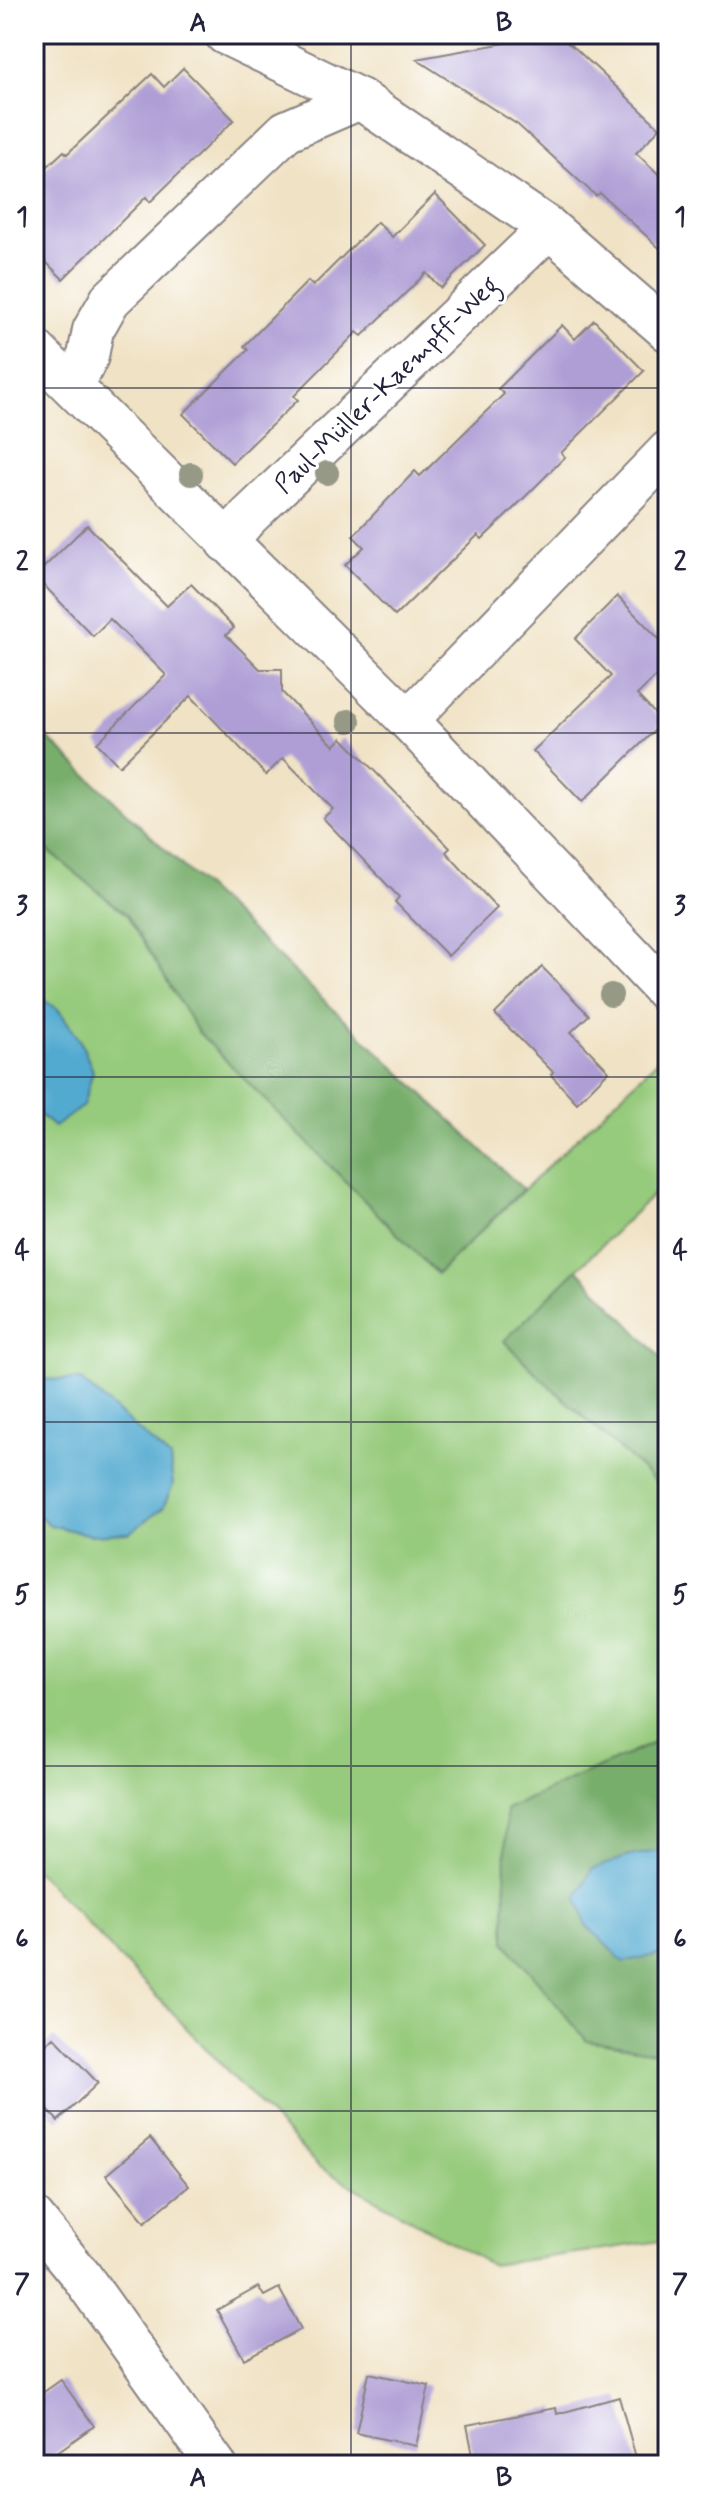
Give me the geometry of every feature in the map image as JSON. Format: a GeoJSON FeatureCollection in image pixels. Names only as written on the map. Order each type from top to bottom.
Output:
{"type":"FeatureCollection","features":[{"type":"Feature","properties":{"kind":"street"},"geometry":{"type":"LineString","coordinates":[[225,34],[360,99],[549,228],[668,331]]}},
{"type":"Feature","properties":{"kind":"street"},"geometry":{"type":"LineString","coordinates":[[73,387],[88,356],[93,330],[110,300],[286,131],[360,99]]}},
{"type":"Feature","properties":{"kind":"street","name":"Paul-Müller-Kaempff-Weg"},"geometry":{"type":"LineString","coordinates":[[226,542],[248,517],[549,228]]}},
{"type":"Feature","properties":{"kind":"street"},"geometry":{"type":"LineString","coordinates":[[34,349],[408,720],[668,994]]}},
{"type":"Feature","properties":{"kind":"street"},"geometry":{"type":"LineString","coordinates":[[408,720],[668,451]]}},
{"type":"Feature","properties":{"kind":"street"},"geometry":{"type":"LineString","coordinates":[[34,2218],[82,2277],[216,2465]]}},
{"type":"Feature","properties":{"kind":"green space"},"geometry":{"type":"Polygon","coordinates":[[[34,725],[523,1189],[437,1274],[198,1032],[127,915],[34,839],[34,725]]]}},
{"type":"Feature","properties":{"kind":"green space"},"geometry":{"type":"Polygon","coordinates":[[[34,839],[127,915],[198,1032],[437,1274],[668,1050],[668,1180],[504,1341],[668,1493],[668,2240],[491,2265],[319,2167],[34,1868],[34,839]]]}},
{"type":"Feature","properties":{"kind":"green space"},"geometry":{"type":"Polygon","coordinates":[[[577,1269],[668,1365],[668,1493],[504,1341],[577,1269]]]}},
{"type":"Feature","properties":{"kind":"green space"},"geometry":{"type":"Polygon","coordinates":[[[658,1741],[668,1747],[668,1852],[663,1850],[587,1926],[623,1961],[661,1954],[668,1947],[668,2042],[655,2052],[587,2041],[505,1942],[506,1809],[658,1741]]]}},
{"type":"Feature","properties":{"kind":"water"},"geometry":{"type":"Polygon","coordinates":[[[34,994],[58,1009],[80,1040],[93,1071],[83,1106],[54,1127],[34,1110],[34,994]]]}},
{"type":"Feature","properties":{"kind":"water"},"geometry":{"type":"Polygon","coordinates":[[[81,1380],[170,1458],[173,1485],[163,1508],[129,1533],[90,1535],[50,1525],[34,1512],[34,1381],[81,1380]]]}},
{"type":"Feature","properties":{"kind":"water"},"geometry":{"type":"Polygon","coordinates":[[[663,1850],[668,1852],[668,1947],[661,1954],[623,1962],[587,1926],[577,1898],[592,1869],[629,1856],[663,1850]]]}},
{"type":"Feature","properties":{"kind":"building"},"geometry":{"type":"Polygon","coordinates":[[[556,35],[576,49],[660,128],[636,153],[668,183],[668,256],[600,193],[596,196],[518,125],[416,59],[556,35]]]}},
{"type":"Feature","properties":{"kind":"building"},"geometry":{"type":"Polygon","coordinates":[[[183,68],[234,120],[150,202],[146,197],[63,279],[34,250],[34,179],[64,151],[67,154],[152,74],[164,87],[183,68]]]}},
{"type":"Feature","properties":{"kind":"building"},"geometry":{"type":"Polygon","coordinates":[[[435,194],[485,245],[441,288],[426,273],[362,336],[357,332],[294,396],[298,400],[232,463],[183,414],[248,350],[244,346],[308,281],[313,286],[377,222],[392,237],[435,194]]]}},
{"type":"Feature","properties":{"kind":"building"},"geometry":{"type":"Polygon","coordinates":[[[594,320],[644,371],[561,453],[565,457],[510,512],[482,539],[478,535],[395,616],[345,565],[364,547],[353,536],[415,471],[420,476],[504,394],[498,389],[562,325],[575,339],[594,320]]]}},
{"type":"Feature","properties":{"kind":"building"},"geometry":{"type":"Polygon","coordinates":[[[87,525],[167,606],[191,584],[234,628],[226,635],[260,669],[282,669],[282,692],[334,746],[342,738],[450,848],[446,852],[497,908],[448,956],[395,902],[399,897],[323,818],[333,809],[283,758],[266,775],[191,696],[119,766],[97,743],[166,675],[110,619],[93,636],[35,576],[87,525]]]}},
{"type":"Feature","properties":{"kind":"building"},"geometry":{"type":"Polygon","coordinates":[[[617,596],[668,648],[668,665],[637,695],[663,722],[582,802],[533,751],[611,676],[575,639],[617,596]]]}},
{"type":"Feature","properties":{"kind":"building"},"geometry":{"type":"Polygon","coordinates":[[[542,967],[589,1015],[571,1032],[609,1071],[577,1103],[551,1075],[553,1072],[495,1014],[542,967]]]}},
{"type":"Feature","properties":{"kind":"building"},"geometry":{"type":"Polygon","coordinates":[[[54,2037],[98,2083],[58,2121],[34,2095],[34,2056],[54,2037]]]}},
{"type":"Feature","properties":{"kind":"building"},"geometry":{"type":"Polygon","coordinates":[[[150,2138],[189,2186],[145,2222],[106,2175],[150,2138]]]}},
{"type":"Feature","properties":{"kind":"building"},"geometry":{"type":"Polygon","coordinates":[[[258,2287],[264,2296],[279,2288],[301,2329],[244,2359],[217,2310],[258,2287]]]}},
{"type":"Feature","properties":{"kind":"building"},"geometry":{"type":"Polygon","coordinates":[[[369,2373],[429,2386],[416,2446],[356,2433],[369,2373]]]}},
{"type":"Feature","properties":{"kind":"building"},"geometry":{"type":"Polygon","coordinates":[[[61,2380],[94,2426],[39,2465],[34,2465],[34,2399],[61,2380]]]}},
{"type":"Feature","properties":{"kind":"building"},"geometry":{"type":"Polygon","coordinates":[[[619,2397],[638,2465],[475,2465],[467,2425],[556,2408],[557,2414],[619,2397]]]}}]}
